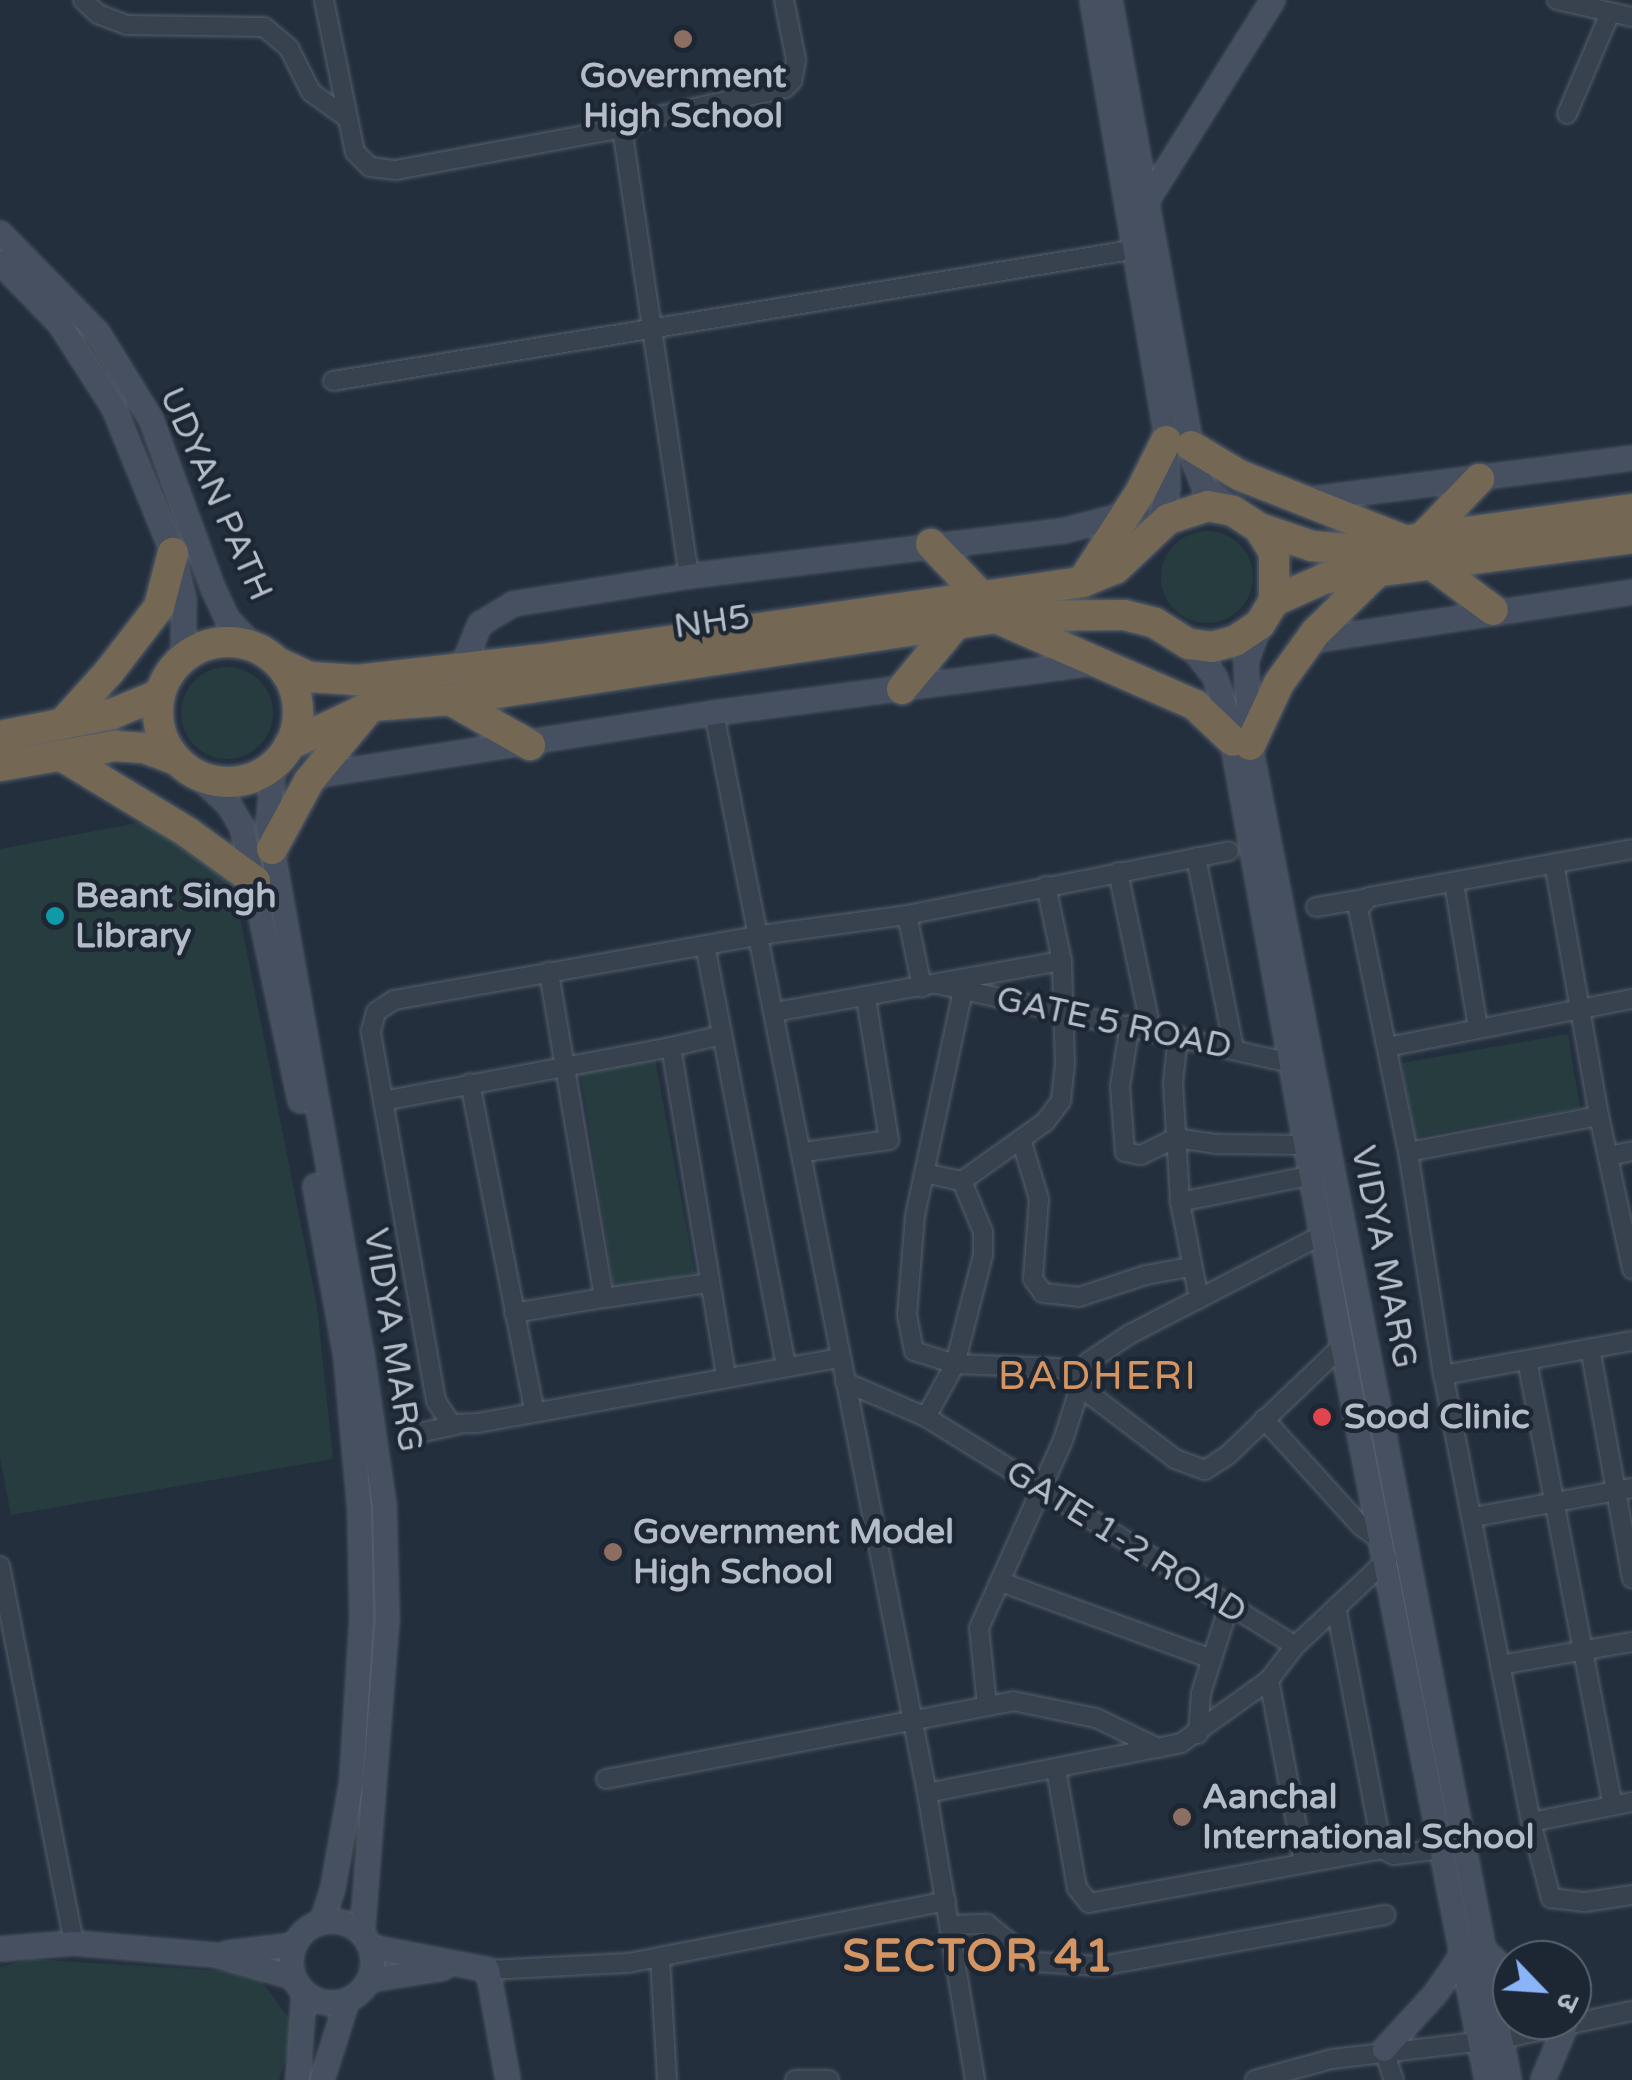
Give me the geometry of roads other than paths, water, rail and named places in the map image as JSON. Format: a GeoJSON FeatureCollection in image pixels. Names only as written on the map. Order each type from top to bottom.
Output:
{"type":"FeatureCollection","features":[{"type":"Feature","properties":{"kind":"highway"},"geometry":{"type":"LineString","coordinates":[[1082,582],[1124,515],[1178,443],[1239,475],[1420,546],[1493,610]]}},
{"type":"Feature","properties":{"kind":"highway"},"geometry":{"type":"LineString","coordinates":[[931,544],[988,606],[1195,705],[1241,743],[1309,642],[1379,570],[1420,546],[1479,479]]}},
{"type":"Feature","properties":{"kind":"highway","name":"NH5"},"geometry":{"type":"LineString","coordinates":[[253,646],[309,677],[357,680],[988,606],[1082,582],[1115,569],[1177,514],[1208,506],[1233,511]]}},
{"type":"Feature","properties":{"kind":"highway"},"geometry":{"type":"LineString","coordinates":[[1420,546],[1632,508]]}},
{"type":"Feature","properties":{"kind":"highway"},"geometry":{"type":"LineString","coordinates":[[1233,511],[1259,528],[1312,546],[1344,549],[1632,538]]}},
{"type":"Feature","properties":{"kind":"highway"},"geometry":{"type":"LineString","coordinates":[[1259,528],[1274,552],[1267,612]]}},
{"type":"Feature","properties":{"kind":"highway"},"geometry":{"type":"LineString","coordinates":[[62,724],[109,672],[158,607],[173,553]]}},
{"type":"Feature","properties":{"kind":"highway"},"geometry":{"type":"LineString","coordinates":[[1188,644],[1212,647],[1235,642],[1267,612],[1326,578],[1379,570]]}},
{"type":"Feature","properties":{"kind":"highway","name":"NH5"},"geometry":{"type":"LineString","coordinates":[[0,766],[115,746],[144,748],[232,783],[255,777],[281,754],[372,706],[450,700],[956,624],[988,606],[1124,615],[1155,623],[1188,644]]}},
{"type":"Feature","properties":{"kind":"highway"},"geometry":{"type":"LineString","coordinates":[[902,688],[956,624]]}},
{"type":"Feature","properties":{"kind":"highway"},"geometry":{"type":"LineString","coordinates":[[186,767],[162,738],[160,694],[183,656],[228,642],[253,646]]}},
{"type":"Feature","properties":{"kind":"highway"},"geometry":{"type":"LineString","coordinates":[[279,663],[294,688],[297,726],[281,754]]}},
{"type":"Feature","properties":{"kind":"highway"},"geometry":{"type":"LineString","coordinates":[[0,736],[112,714],[160,694]]}},
{"type":"Feature","properties":{"kind":"highway"},"geometry":{"type":"LineString","coordinates":[[450,700],[530,745]]}},
{"type":"Feature","properties":{"kind":"highway"},"geometry":{"type":"LineString","coordinates":[[272,849],[313,776],[372,706]]}},
{"type":"Feature","properties":{"kind":"highway"},"geometry":{"type":"LineString","coordinates":[[60,755],[187,832],[255,882]]}},
{"type":"Feature","properties":{"kind":"main road"},"geometry":{"type":"LineString","coordinates":[[1092,0],[1140,205],[1137,249],[1178,443],[1205,489],[1233,511]]}},
{"type":"Feature","properties":{"kind":"main road"},"geometry":{"type":"LineString","coordinates":[[1110,0],[1178,443],[1152,535]]}},
{"type":"Feature","properties":{"kind":"main road"},"geometry":{"type":"LineString","coordinates":[[1140,205],[1273,0]]}},
{"type":"Feature","properties":{"kind":"main road","name":"UDYAN PATH"},"geometry":{"type":"LineString","coordinates":[[0,232],[98,333],[133,390],[150,419],[212,586],[228,620],[253,646]]}},
{"type":"Feature","properties":{"kind":"main road","name":"UDYAN PATH"},"geometry":{"type":"LineString","coordinates":[[0,262],[84,357],[114,408],[173,553],[184,599],[183,656]]}},
{"type":"Feature","properties":{"kind":"main road"},"geometry":{"type":"LineString","coordinates":[[1304,500],[1632,458]]}},
{"type":"Feature","properties":{"kind":"main road"},"geometry":{"type":"LineString","coordinates":[[462,668],[480,624],[513,604],[689,576],[1063,530],[1124,515]]}},
{"type":"Feature","properties":{"kind":"main road"},"geometry":{"type":"LineString","coordinates":[[1309,642],[1493,610],[1632,592]]}},
{"type":"Feature","properties":{"kind":"main road","name":"VIDYA MARG"},"geometry":{"type":"LineString","coordinates":[[1267,612],[1246,662],[1241,743],[1291,1063],[1342,1346],[1442,1850],[1472,1952]]}},
{"type":"Feature","properties":{"kind":"main road","name":"VIDYA MARG"},"geometry":{"type":"LineString","coordinates":[[1188,644],[1215,677],[1241,743],[1472,1952],[1490,2040],[1509,2080]]}},
{"type":"Feature","properties":{"kind":"main road"},"geometry":{"type":"LineString","coordinates":[[313,776],[530,745],[714,712],[1104,662]]}},
{"type":"Feature","properties":{"kind":"main road","name":"VIDYA MARG"},"geometry":{"type":"LineString","coordinates":[[281,754],[269,788],[272,849],[362,1355],[384,1505],[387,1618],[367,1940]]}},
{"type":"Feature","properties":{"kind":"main road","name":"VIDYA MARG"},"geometry":{"type":"LineString","coordinates":[[186,767],[228,806],[242,827],[346,1358],[360,1511],[362,1620],[352,1781],[333,1888],[322,1921]]}},
{"type":"Feature","properties":{"kind":"main road"},"geometry":{"type":"LineString","coordinates":[[0,1949],[74,1944],[215,1955],[294,1945],[306,1930],[322,1921],[350,1924],[367,1940],[456,1966],[488,1970],[508,2080]]}},
{"type":"Feature","properties":{"kind":"main road"},"geometry":{"type":"LineString","coordinates":[[367,1940],[370,1980]]}},
{"type":"Feature","properties":{"kind":"main road"},"geometry":{"type":"LineString","coordinates":[[294,1945],[299,1985],[298,2080]]}},
{"type":"Feature","properties":{"kind":"main road"},"geometry":{"type":"LineString","coordinates":[[1384,2050],[1472,1952],[1492,1964]]}},
{"type":"Feature","properties":{"kind":"main road"},"geometry":{"type":"LineString","coordinates":[[215,1955],[299,1985],[334,2004],[347,2002]]}},
{"type":"Feature","properties":{"kind":"main road"},"geometry":{"type":"LineString","coordinates":[[322,2080],[347,2002],[370,1980],[456,1966]]}},
{"type":"Feature","properties":{"kind":"main road","name":"VIDYA MARG"},"geometry":{"type":"LineString","coordinates":[[1487,2080],[1490,2040]]}},
{"type":"Feature","properties":{"kind":"main road"},"geometry":{"type":"LineString","coordinates":[[1543,2080],[1557,2040]]}},
{"type":"Feature","properties":{"kind":"street"},"geometry":{"type":"LineString","coordinates":[[83,0],[98,14],[126,25],[264,28],[289,48],[312,92],[348,118]]}},
{"type":"Feature","properties":{"kind":"street"},"geometry":{"type":"LineString","coordinates":[[324,0],[360,161],[380,171],[627,126],[636,120],[786,88],[792,81],[796,60],[784,0]]}},
{"type":"Feature","properties":{"kind":"street"},"geometry":{"type":"LineString","coordinates":[[1558,0],[1632,17]]}},
{"type":"Feature","properties":{"kind":"street"},"geometry":{"type":"LineString","coordinates":[[1567,114],[1610,13]]}},
{"type":"Feature","properties":{"kind":"street"},"geometry":{"type":"LineString","coordinates":[[627,126],[623,146],[689,576]]}},
{"type":"Feature","properties":{"kind":"street"},"geometry":{"type":"LineString","coordinates":[[333,381],[1137,249]]}},
{"type":"Feature","properties":{"kind":"street"},"geometry":{"type":"LineString","coordinates":[[714,712],[762,935],[840,1358],[928,1794],[975,2080]]}},
{"type":"Feature","properties":{"kind":"street"},"geometry":{"type":"LineString","coordinates":[[1316,907],[1632,849]]}},
{"type":"Feature","properties":{"kind":"street"},"geometry":{"type":"LineString","coordinates":[[456,1425],[443,1416],[436,1401],[371,1032],[381,1007],[394,1000],[762,935],[907,916],[1229,851]]}},
{"type":"Feature","properties":{"kind":"street"},"geometry":{"type":"LineString","coordinates":[[1196,858],[1234,1049]]}},
{"type":"Feature","properties":{"kind":"street"},"geometry":{"type":"LineString","coordinates":[[1554,863],[1599,1116],[1632,1269]]}},
{"type":"Feature","properties":{"kind":"street"},"geometry":{"type":"LineString","coordinates":[[1118,872],[1151,1030]]}},
{"type":"Feature","properties":{"kind":"street"},"geometry":{"type":"LineString","coordinates":[[1454,882],[1478,1028]]}},
{"type":"Feature","properties":{"kind":"street"},"geometry":{"type":"LineString","coordinates":[[924,1174],[962,1181],[1045,1122],[1060,1101],[1062,960],[1046,886]]}},
{"type":"Feature","properties":{"kind":"street"},"geometry":{"type":"LineString","coordinates":[[1363,899],[1358,909],[1361,933],[1408,1152],[1443,1374],[1531,1822],[1550,1898],[1585,1902],[1632,1894]]}},
{"type":"Feature","properties":{"kind":"street"},"geometry":{"type":"LineString","coordinates":[[907,916],[930,986]]}},
{"type":"Feature","properties":{"kind":"street"},"geometry":{"type":"LineString","coordinates":[[705,945],[786,1364]]}},
{"type":"Feature","properties":{"kind":"street"},"geometry":{"type":"LineString","coordinates":[[775,1012],[1062,960]]}},
{"type":"Feature","properties":{"kind":"street"},"geometry":{"type":"LineString","coordinates":[[549,972],[604,1298]]}},
{"type":"Feature","properties":{"kind":"street","name":"GATE 5 ROAD"},"geometry":{"type":"LineString","coordinates":[[930,986],[1064,1010],[1291,1063]]}},
{"type":"Feature","properties":{"kind":"street"},"geometry":{"type":"LineString","coordinates":[[963,991],[909,1257],[909,1339],[914,1351],[925,1358],[955,1364],[1058,1368],[1080,1380],[1175,1459],[1205,1470],[1228,1455],[1342,1346]]}},
{"type":"Feature","properties":{"kind":"street"},"geometry":{"type":"LineString","coordinates":[[804,1152],[889,1140],[866,998]]}},
{"type":"Feature","properties":{"kind":"street"},"geometry":{"type":"LineString","coordinates":[[1387,1046],[1632,999]]}},
{"type":"Feature","properties":{"kind":"street"},"geometry":{"type":"LineString","coordinates":[[1130,1025],[1120,1086],[1125,1152],[1142,1156],[1176,1138],[1216,1144],[1307,1146]]}},
{"type":"Feature","properties":{"kind":"street"},"geometry":{"type":"LineString","coordinates":[[383,1101],[722,1035]]}},
{"type":"Feature","properties":{"kind":"street"},"geometry":{"type":"LineString","coordinates":[[1178,1036],[1176,1138],[1180,1202],[1199,1300]]}},
{"type":"Feature","properties":{"kind":"street"},"geometry":{"type":"LineString","coordinates":[[671,1047],[726,1375]]}},
{"type":"Feature","properties":{"kind":"street"},"geometry":{"type":"LineString","coordinates":[[470,1084],[534,1410]]}},
{"type":"Feature","properties":{"kind":"street"},"geometry":{"type":"LineString","coordinates":[[1408,1152],[1599,1116]]}},
{"type":"Feature","properties":{"kind":"street"},"geometry":{"type":"LineString","coordinates":[[1021,1139],[1037,1181],[1041,1213],[1034,1279],[1043,1294],[1079,1298],[1146,1275],[1190,1267]]}},
{"type":"Feature","properties":{"kind":"street"},"geometry":{"type":"LineString","coordinates":[[1609,1156],[1632,1151]]}},
{"type":"Feature","properties":{"kind":"street"},"geometry":{"type":"LineString","coordinates":[[1180,1202],[1312,1176]]}},
{"type":"Feature","properties":{"kind":"street"},"geometry":{"type":"LineString","coordinates":[[926,1417],[955,1364],[983,1255],[983,1232],[962,1181]]}},
{"type":"Feature","properties":{"kind":"street"},"geometry":{"type":"LineString","coordinates":[[986,1705],[978,1640],[1070,1422],[1080,1380],[1098,1352],[1324,1234]]}},
{"type":"Feature","properties":{"kind":"street"},"geometry":{"type":"LineString","coordinates":[[514,1313],[710,1283]]}},
{"type":"Feature","properties":{"kind":"street"},"geometry":{"type":"LineString","coordinates":[[1443,1374],[1632,1341]]}},
{"type":"Feature","properties":{"kind":"street"},"geometry":{"type":"LineString","coordinates":[[1590,1348],[1623,1489],[1632,1578]]}},
{"type":"Feature","properties":{"kind":"street"},"geometry":{"type":"LineString","coordinates":[[410,1435],[786,1364],[840,1358]]}},
{"type":"Feature","properties":{"kind":"street"},"geometry":{"type":"LineString","coordinates":[[1527,1360],[1613,1806]]}},
{"type":"Feature","properties":{"kind":"street","name":"GATE 1-2 ROAD"},"geometry":{"type":"LineString","coordinates":[[846,1382],[926,1417],[1041,1492],[1295,1646]]}},
{"type":"Feature","properties":{"kind":"street"},"geometry":{"type":"LineString","coordinates":[[928,1794],[1158,1748],[1198,1734],[1269,1680],[1295,1646],[1336,1606],[1385,1551],[1264,1419]]}},
{"type":"Feature","properties":{"kind":"street"},"geometry":{"type":"LineString","coordinates":[[1474,1517],[1623,1489]]}},
{"type":"Feature","properties":{"kind":"street"},"geometry":{"type":"LineString","coordinates":[[0,1566],[74,1944]]}},
{"type":"Feature","properties":{"kind":"street"},"geometry":{"type":"LineString","coordinates":[[1001,1582],[1211,1659]]}},
{"type":"Feature","properties":{"kind":"street"},"geometry":{"type":"LineString","coordinates":[[1198,1734],[1201,1693],[1229,1606]]}},
{"type":"Feature","properties":{"kind":"street"},"geometry":{"type":"LineString","coordinates":[[1336,1606],[1382,1848]]}},
{"type":"Feature","properties":{"kind":"street"},"geometry":{"type":"LineString","coordinates":[[1500,1665],[1632,1642]]}},
{"type":"Feature","properties":{"kind":"street"},"geometry":{"type":"LineString","coordinates":[[1269,1680],[1304,1863]]}},
{"type":"Feature","properties":{"kind":"street"},"geometry":{"type":"LineString","coordinates":[[606,1779],[986,1705],[1033,1702],[1096,1718],[1158,1748]]}},
{"type":"Feature","properties":{"kind":"street"},"geometry":{"type":"LineString","coordinates":[[1056,1769],[1077,1888],[1089,1903],[1382,1848],[1394,1856],[1442,1850]]}},
{"type":"Feature","properties":{"kind":"street"},"geometry":{"type":"LineString","coordinates":[[1531,1822],[1632,1802]]}},
{"type":"Feature","properties":{"kind":"street"},"geometry":{"type":"LineString","coordinates":[[488,1970],[592,1966],[660,1958],[946,1901]]}},
{"type":"Feature","properties":{"kind":"street"},"geometry":{"type":"LineString","coordinates":[[950,1926],[987,1924],[1034,1962],[1101,1966],[1385,1915]]}},
{"type":"Feature","properties":{"kind":"street"},"geometry":{"type":"LineString","coordinates":[[660,1958],[667,2080]]}},
{"type":"Feature","properties":{"kind":"street"},"geometry":{"type":"LineString","coordinates":[[1592,2018],[1632,2012]]}},
{"type":"Feature","properties":{"kind":"street"},"geometry":{"type":"LineString","coordinates":[[1255,2080],[1384,2050],[1490,2040]]}},
{"type":"Feature","properties":{"kind":"street"},"geometry":{"type":"LineString","coordinates":[[1384,2050],[1394,2080]]}},
{"type":"Feature","properties":{"kind":"street"},"geometry":{"type":"LineString","coordinates":[[794,2080],[830,2080]]}},
{"type":"Feature","properties":{"kind":"place","name":"Government High School"},"geometry":{"type":"Point","coordinates":[683,39]}},
{"type":"Feature","properties":{"kind":"place","name":"Beant Singh Library"},"geometry":{"type":"Point","coordinates":[55,916]}},
{"type":"Feature","properties":{"kind":"place","name":"Sood Clinic"},"geometry":{"type":"Point","coordinates":[1322,1417]}},
{"type":"Feature","properties":{"kind":"place","name":"Government Model High School"},"geometry":{"type":"Point","coordinates":[613,1552]}},
{"type":"Feature","properties":{"kind":"place","name":"Aanchal International School"},"geometry":{"type":"Point","coordinates":[1182,1817]}},
{"type":"Feature","properties":{"kind":"district","name":"BADHERI"},"geometry":{"type":"Point","coordinates":[1098,1376]}},
{"type":"Feature","properties":{"kind":"district","name":"SECTOR 41"},"geometry":{"type":"Point","coordinates":[979,1958]}}]}
